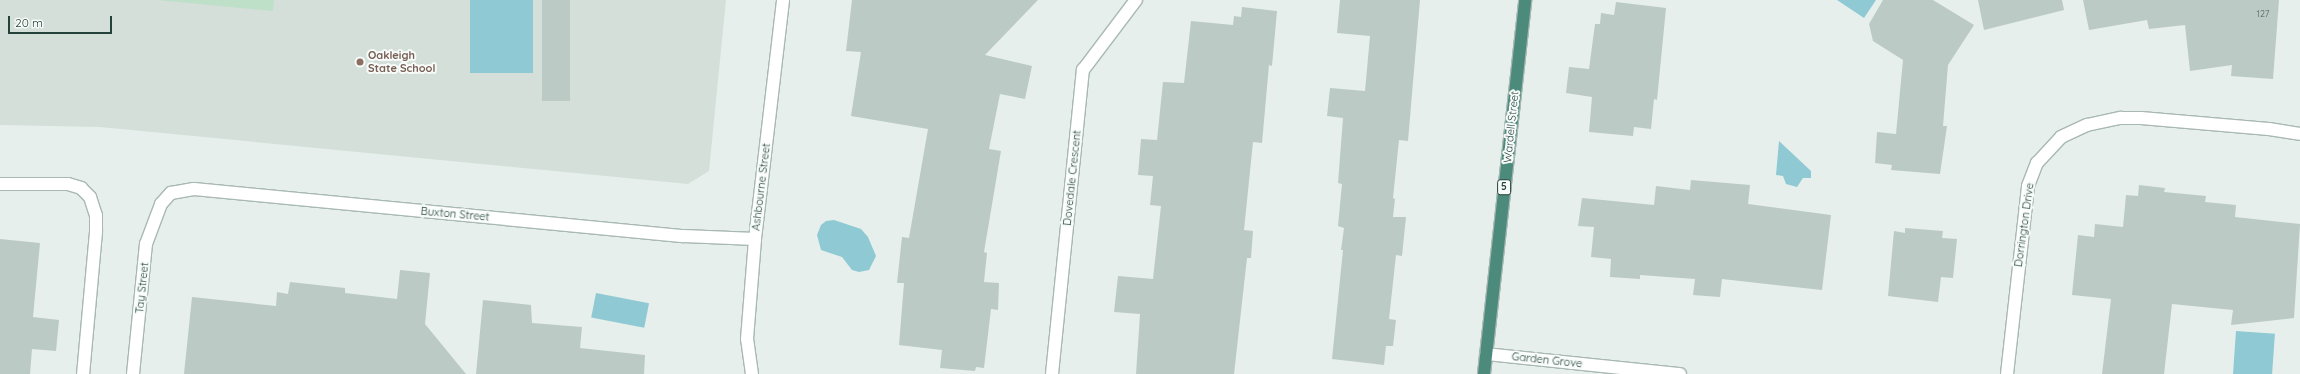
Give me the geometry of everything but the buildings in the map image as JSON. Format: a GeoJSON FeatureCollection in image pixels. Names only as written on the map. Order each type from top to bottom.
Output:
{"type":"FeatureCollection","features":[{"type":"Feature","properties":{"kind":"highway","name":"Wardell Street"},"geometry":{"type":"LineString","coordinates":[[1484,374],[1525,0]]}},
{"type":"Feature","properties":{"kind":"street","name":"Ashbourne Street"},"geometry":{"type":"LineString","coordinates":[[752,374],[747,339],[755,239],[783,0]]}},
{"type":"Feature","properties":{"kind":"street","name":"Dovedale Crescent"},"geometry":{"type":"LineString","coordinates":[[1052,374],[1083,70],[1136,0]]}},
{"type":"Feature","properties":{"kind":"street","name":"Dorrington Drive"},"geometry":{"type":"LineString","coordinates":[[2007,374],[2028,186],[2037,164],[2061,138],[2087,125],[2128,118],[2269,129],[2300,134]]}},
{"type":"Feature","properties":{"kind":"street"},"geometry":{"type":"LineString","coordinates":[[0,184],[77,186],[89,194],[93,204],[96,232],[83,374]]}},
{"type":"Feature","properties":{"kind":"street","name":"Buxton Street"},"geometry":{"type":"LineString","coordinates":[[161,204],[171,193],[194,189],[684,236],[755,239]]}},
{"type":"Feature","properties":{"kind":"street","name":"Tay Street"},"geometry":{"type":"LineString","coordinates":[[133,374],[146,244],[161,204]]}},
{"type":"Feature","properties":{"kind":"street","name":"Garden Grove"},"geometry":{"type":"LineString","coordinates":[[1486,354],[1680,374]]}},
{"type":"Feature","properties":{"kind":"shaded area","name":"Oakleigh State School"},"geometry":{"type":"Polygon","coordinates":[[[0,0],[726,0],[709,171],[688,184],[100,127],[0,125],[0,0]]]}},
{"type":"Feature","properties":{"kind":"green space"},"geometry":{"type":"Polygon","coordinates":[[[157,0],[274,0],[273,11],[157,0]]]}},
{"type":"Feature","properties":{"kind":"water"},"geometry":{"type":"Polygon","coordinates":[[[470,0],[533,0],[533,73],[470,73],[470,0]]]}},
{"type":"Feature","properties":{"kind":"water"},"geometry":{"type":"Polygon","coordinates":[[[1837,0],[1876,0],[1864,18],[1837,0]]]}},
{"type":"Feature","properties":{"kind":"water"},"geometry":{"type":"Polygon","coordinates":[[[1779,141],[1811,171],[1811,178],[1803,178],[1797,187],[1786,184],[1783,176],[1776,175],[1779,141]]]}},
{"type":"Feature","properties":{"kind":"water"},"geometry":{"type":"Polygon","coordinates":[[[834,220],[861,229],[868,237],[876,256],[869,270],[859,272],[852,270],[842,257],[821,250],[817,235],[821,225],[826,221],[834,220]]]}},
{"type":"Feature","properties":{"kind":"water"},"geometry":{"type":"Polygon","coordinates":[[[596,293],[649,303],[644,328],[591,318],[596,293]]]}},
{"type":"Feature","properties":{"kind":"water"},"geometry":{"type":"Polygon","coordinates":[[[2236,331],[2275,334],[2272,374],[2233,374],[2236,331]]]}},
{"type":"Feature","properties":{"kind":"place","name":"Oakleigh State School"},"geometry":{"type":"Point","coordinates":[360,62]}}]}
